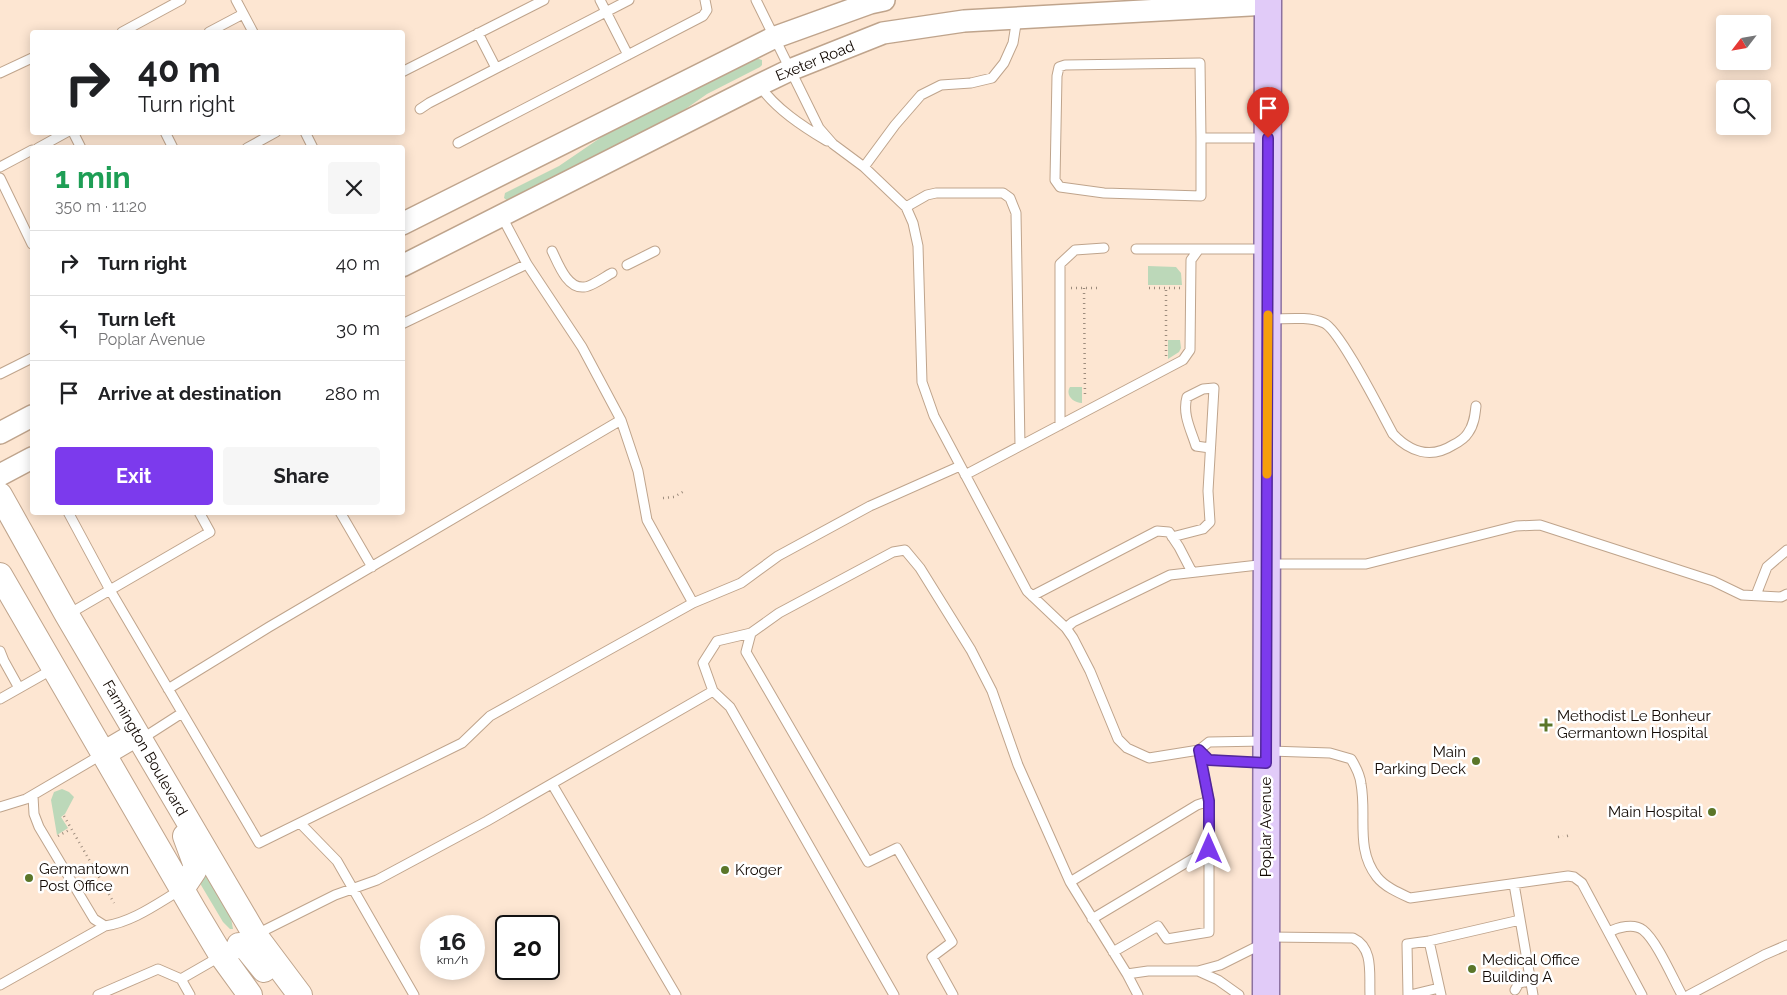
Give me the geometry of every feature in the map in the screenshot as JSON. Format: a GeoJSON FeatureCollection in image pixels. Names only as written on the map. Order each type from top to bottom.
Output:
{"type":"FeatureCollection","features":[{"type":"Feature","properties":{"kind":"main road","name":"Poplar Avenue"},"geometry":{"type":"LineString","coordinates":[[1266,995],[1268,2]]}},
{"type":"Feature","properties":{"kind":"main road","name":"Farmington Boulevard"},"geometry":{"type":"LineString","coordinates":[[0,496],[67,615],[166,783],[238,945],[250,995]]}},
{"type":"Feature","properties":{"kind":"main road","name":"Farmington Boulevard"},"geometry":{"type":"LineString","coordinates":[[0,575],[182,888],[238,945],[300,995]]}},
{"type":"Feature","properties":{"kind":"main road"},"geometry":{"type":"LineString","coordinates":[[103,754],[139,737]]}},
{"type":"Feature","properties":{"kind":"main road"},"geometry":{"type":"LineString","coordinates":[[166,783],[196,866],[182,888]]}},
{"type":"Feature","properties":{"kind":"main road"},"geometry":{"type":"LineString","coordinates":[[238,945],[247,949],[283,995]]}},
{"type":"Feature","properties":{"kind":"street"},"geometry":{"type":"LineString","coordinates":[[405,222],[774,38],[870,3],[884,0]]}},
{"type":"Feature","properties":{"kind":"street","name":"Exeter Road"},"geometry":{"type":"LineString","coordinates":[[405,264],[758,85],[790,70],[883,33],[964,21],[1268,2]]}},
{"type":"Feature","properties":{"kind":"street"},"geometry":{"type":"LineString","coordinates":[[0,432],[30,417]]}},
{"type":"Feature","properties":{"kind":"street"},"geometry":{"type":"LineString","coordinates":[[0,475],[30,459]]}},
{"type":"Feature","properties":{"kind":"lane"},"geometry":{"type":"LineString","coordinates":[[126,30],[181,0]]}},
{"type":"Feature","properties":{"kind":"lane"},"geometry":{"type":"LineString","coordinates":[[236,0],[252,30]]}},
{"type":"Feature","properties":{"kind":"lane"},"geometry":{"type":"LineString","coordinates":[[405,70],[544,0]]}},
{"type":"Feature","properties":{"kind":"lane"},"geometry":{"type":"LineString","coordinates":[[600,0],[628,55]]}},
{"type":"Feature","properties":{"kind":"lane"},"geometry":{"type":"LineString","coordinates":[[420,109],[629,0]]}},
{"type":"Feature","properties":{"kind":"lane"},"geometry":{"type":"LineString","coordinates":[[458,143],[703,16],[708,10],[706,0]]}},
{"type":"Feature","properties":{"kind":"lane"},"geometry":{"type":"LineString","coordinates":[[756,0],[819,128],[833,144]]}},
{"type":"Feature","properties":{"kind":"lane"},"geometry":{"type":"LineString","coordinates":[[213,30],[243,14]]}},
{"type":"Feature","properties":{"kind":"lane"},"geometry":{"type":"LineString","coordinates":[[864,167],[895,125],[921,95],[941,85],[971,83],[992,78],[1004,63],[1013,43],[1017,18]]}},
{"type":"Feature","properties":{"kind":"lane"},"geometry":{"type":"LineString","coordinates":[[478,34],[496,68]]}},
{"type":"Feature","properties":{"kind":"lane"},"geometry":{"type":"LineString","coordinates":[[0,74],[30,59]]}},
{"type":"Feature","properties":{"kind":"lane"},"geometry":{"type":"LineString","coordinates":[[1200,63],[1201,138],[1200,196],[1104,193],[1060,187],[1056,180],[1059,67],[1065,65],[1200,63]]}},
{"type":"Feature","properties":{"kind":"lane"},"geometry":{"type":"LineString","coordinates":[[758,85],[769,99],[810,131],[833,144],[864,167],[906,207],[913,223],[918,246],[922,382],[934,416],[1023,583],[1032,596],[1066,628],[1073,638],[1090,671],[1118,739],[1127,748],[1149,758],[1199,750],[1209,742],[1267,751],[1330,753],[1351,759],[1358,772],[1362,786],[1362,835],[1366,859],[1378,878],[1394,891],[1410,898],[1568,876],[1574,877],[1582,883],[1642,995]]}},
{"type":"Feature","properties":{"kind":"lane"},"geometry":{"type":"LineString","coordinates":[[43,145],[62,135]]}},
{"type":"Feature","properties":{"kind":"lane"},"geometry":{"type":"LineString","coordinates":[[252,145],[271,135]]}},
{"type":"Feature","properties":{"kind":"lane"},"geometry":{"type":"LineString","coordinates":[[1201,138],[1268,138]]}},
{"type":"Feature","properties":{"kind":"lane"},"geometry":{"type":"LineString","coordinates":[[0,167],[30,151]]}},
{"type":"Feature","properties":{"kind":"lane"},"geometry":{"type":"LineString","coordinates":[[0,178],[30,240]]}},
{"type":"Feature","properties":{"kind":"lane"},"geometry":{"type":"LineString","coordinates":[[906,207],[927,195],[936,193],[1004,193],[1010,198],[1016,213],[1020,446]]}},
{"type":"Feature","properties":{"kind":"lane"},"geometry":{"type":"LineString","coordinates":[[501,215],[527,264],[582,347],[622,420],[638,471],[647,520],[693,603]]}},
{"type":"Feature","properties":{"kind":"lane"},"geometry":{"type":"LineString","coordinates":[[1060,426],[1060,264],[1075,250],[1104,248]]}},
{"type":"Feature","properties":{"kind":"lane"},"geometry":{"type":"LineString","coordinates":[[1136,249],[1268,249]]}},
{"type":"Feature","properties":{"kind":"lane"},"geometry":{"type":"LineString","coordinates":[[965,475],[1183,360],[1190,350],[1191,260],[1199,249]]}},
{"type":"Feature","properties":{"kind":"lane"},"geometry":{"type":"LineString","coordinates":[[552,251],[566,277],[575,285],[585,288],[612,273]]}},
{"type":"Feature","properties":{"kind":"lane"},"geometry":{"type":"LineString","coordinates":[[627,265],[655,251]]}},
{"type":"Feature","properties":{"kind":"lane"},"geometry":{"type":"LineString","coordinates":[[405,323],[527,264]]}},
{"type":"Feature","properties":{"kind":"lane"},"geometry":{"type":"LineString","coordinates":[[1268,319],[1312,319],[1330,326],[1346,349],[1393,434],[1416,452],[1438,452],[1448,449],[1464,438],[1473,423],[1476,406]]}},
{"type":"Feature","properties":{"kind":"lane"},"geometry":{"type":"LineString","coordinates":[[0,374],[30,359]]}},
{"type":"Feature","properties":{"kind":"lane"},"geometry":{"type":"LineString","coordinates":[[1172,537],[1203,529],[1210,522],[1208,491],[1214,388],[1203,389],[1188,397],[1184,407],[1196,446],[1210,448]]}},
{"type":"Feature","properties":{"kind":"lane"},"geometry":{"type":"LineString","coordinates":[[168,689],[622,420]]}},
{"type":"Feature","properties":{"kind":"lane"},"geometry":{"type":"LineString","coordinates":[[70,515],[110,590],[259,843],[462,743],[490,716],[693,603],[741,582],[778,556],[870,506],[960,466]]}},
{"type":"Feature","properties":{"kind":"lane"},"geometry":{"type":"LineString","coordinates":[[67,615],[210,532],[201,515]]}},
{"type":"Feature","properties":{"kind":"lane"},"geometry":{"type":"LineString","coordinates":[[342,515],[372,567]]}},
{"type":"Feature","properties":{"kind":"lane"},"geometry":{"type":"LineString","coordinates":[[1066,628],[1073,622],[1170,575],[1267,564],[1366,564],[1516,526],[1540,525],[1713,581],[1742,595],[1780,597],[1787,594]]}},
{"type":"Feature","properties":{"kind":"lane"},"geometry":{"type":"LineString","coordinates":[[1032,596],[1157,531],[1169,532],[1192,572]]}},
{"type":"Feature","properties":{"kind":"lane"},"geometry":{"type":"LineString","coordinates":[[894,995],[730,708],[713,691],[703,663],[717,641],[751,633],[779,613],[893,552],[905,550],[920,568],[971,650],[992,691],[1018,765],[1070,882],[1138,995]]}},
{"type":"Feature","properties":{"kind":"lane"},"geometry":{"type":"LineString","coordinates":[[1756,596],[1767,566],[1787,550]]}},
{"type":"Feature","properties":{"kind":"lane"},"geometry":{"type":"LineString","coordinates":[[751,633],[746,652],[868,862],[897,848],[952,942],[932,957],[953,995]]}},
{"type":"Feature","properties":{"kind":"lane"},"geometry":{"type":"LineString","coordinates":[[0,651],[19,688]]}},
{"type":"Feature","properties":{"kind":"lane"},"geometry":{"type":"LineString","coordinates":[[0,699],[53,668]]}},
{"type":"Feature","properties":{"kind":"lane"},"geometry":{"type":"LineString","coordinates":[[181,979],[238,945],[334,895],[377,880],[552,784],[713,691]]}},
{"type":"Feature","properties":{"kind":"lane"},"geometry":{"type":"LineString","coordinates":[[139,737],[182,713]]}},
{"type":"Feature","properties":{"kind":"lane"},"geometry":{"type":"LineString","coordinates":[[1199,750],[1209,760],[1267,751]]}},
{"type":"Feature","properties":{"kind":"lane"},"geometry":{"type":"LineString","coordinates":[[1113,952],[1158,926],[1167,939],[1209,932],[1209,801],[1199,750]]}},
{"type":"Feature","properties":{"kind":"lane"},"geometry":{"type":"LineString","coordinates":[[0,807],[33,796],[103,754]]}},
{"type":"Feature","properties":{"kind":"lane"},"geometry":{"type":"LineString","coordinates":[[552,784],[676,995]]}},
{"type":"Feature","properties":{"kind":"lane"},"geometry":{"type":"LineString","coordinates":[[33,796],[34,814],[48,842],[94,919],[105,926]]}},
{"type":"Feature","properties":{"kind":"lane"},"geometry":{"type":"LineString","coordinates":[[1070,882],[1197,805],[1209,801]]}},
{"type":"Feature","properties":{"kind":"lane"},"geometry":{"type":"LineString","coordinates":[[300,823],[337,862],[354,888],[414,995]]}},
{"type":"Feature","properties":{"kind":"lane"},"geometry":{"type":"LineString","coordinates":[[1092,919],[1209,849]]}},
{"type":"Feature","properties":{"kind":"lane"},"geometry":{"type":"LineString","coordinates":[[1514,884],[1533,995]]}},
{"type":"Feature","properties":{"kind":"lane"},"geometry":{"type":"LineString","coordinates":[[0,985],[105,926],[118,924],[130,919],[182,888]]}},
{"type":"Feature","properties":{"kind":"lane"},"geometry":{"type":"LineString","coordinates":[[1429,941],[1440,992],[1409,995],[1406,944],[1429,941],[1520,920]]}},
{"type":"Feature","properties":{"kind":"lane"},"geometry":{"type":"LineString","coordinates":[[1609,932],[1630,926],[1643,930],[1654,944],[1682,995]]}},
{"type":"Feature","properties":{"kind":"lane"},"geometry":{"type":"LineString","coordinates":[[1126,974],[1148,971],[1198,971],[1220,965],[1266,940],[1354,938],[1362,942],[1368,954],[1370,995]]}},
{"type":"Feature","properties":{"kind":"lane"},"geometry":{"type":"LineString","coordinates":[[1689,995],[1764,955],[1787,945]]}},
{"type":"Feature","properties":{"kind":"lane"},"geometry":{"type":"LineString","coordinates":[[98,995],[158,969],[181,979],[190,995]]}},
{"type":"Feature","properties":{"kind":"lane"},"geometry":{"type":"LineString","coordinates":[[1198,971],[1218,980],[1239,995]]}},
{"type":"Feature","properties":{"kind":"lane"},"geometry":{"type":"LineString","coordinates":[[1514,990],[1519,983],[1530,981]]}},
{"type":"Feature","properties":{"kind":"path"},"geometry":{"type":"LineString","coordinates":[[1060,288],[1097,288]]}},
{"type":"Feature","properties":{"kind":"path"},"geometry":{"type":"LineString","coordinates":[[1084,288],[1085,402]]}},
{"type":"Feature","properties":{"kind":"path"},"geometry":{"type":"LineString","coordinates":[[1149,288],[1190,288]]}},
{"type":"Feature","properties":{"kind":"path"},"geometry":{"type":"LineString","coordinates":[[1166,288],[1166,360]]}},
{"type":"Feature","properties":{"kind":"path"},"geometry":{"type":"LineString","coordinates":[[663,498],[674,497],[686,490]]}},
{"type":"Feature","properties":{"kind":"path"},"geometry":{"type":"LineString","coordinates":[[64,816],[114,903]]}},
{"type":"Feature","properties":{"kind":"path"},"geometry":{"type":"LineString","coordinates":[[48,842],[71,828]]}},
{"type":"Feature","properties":{"kind":"path"},"geometry":{"type":"LineString","coordinates":[[1567,836],[1571,835]]}},
{"type":"Feature","properties":{"kind":"path"},"geometry":{"type":"LineString","coordinates":[[1558,837],[1563,836]]}},
{"type":"Feature","properties":{"kind":"green space"},"geometry":{"type":"Polygon","coordinates":[[[756,58],[762,60],[760,67],[707,94],[687,108],[628,142],[509,202],[504,198],[505,193],[559,166],[603,136],[756,58]]]}},
{"type":"Feature","properties":{"kind":"green space"},"geometry":{"type":"Polygon","coordinates":[[[1148,266],[1176,267],[1181,273],[1182,285],[1148,285],[1148,266]]]}},
{"type":"Feature","properties":{"kind":"green space"},"geometry":{"type":"Polygon","coordinates":[[[1168,340],[1180,340],[1181,348],[1179,352],[1168,359],[1168,340]]]}},
{"type":"Feature","properties":{"kind":"green space"},"geometry":{"type":"Polygon","coordinates":[[[1070,387],[1082,387],[1082,403],[1076,402],[1069,396],[1070,387]]]}},
{"type":"Feature","properties":{"kind":"green space"},"geometry":{"type":"Polygon","coordinates":[[[62,789],[74,797],[65,814],[61,817],[68,828],[57,835],[51,800],[54,792],[62,789]]]}},
{"type":"Feature","properties":{"kind":"green space"},"geometry":{"type":"Polygon","coordinates":[[[203,869],[231,918],[233,929],[230,929],[223,922],[198,880],[203,869]]]}},
{"type":"Feature","properties":{"kind":"slow traffic"},"geometry":{"type":"LineString","coordinates":[[1267,474],[1268,315]]}},
{"type":"Feature","properties":{"kind":"place","name":"Methodist Le Bonheur Germantown Hospital"},"geometry":{"type":"Point","coordinates":[1546,725]}},
{"type":"Feature","properties":{"kind":"place","name":"Main Parking Deck"},"geometry":{"type":"Point","coordinates":[1476,761]}},
{"type":"Feature","properties":{"kind":"place","name":"Main Hospital"},"geometry":{"type":"Point","coordinates":[1712,812]}},
{"type":"Feature","properties":{"kind":"place","name":"Kroger"},"geometry":{"type":"Point","coordinates":[725,870]}},
{"type":"Feature","properties":{"kind":"place","name":"Germantown Post Office"},"geometry":{"type":"Point","coordinates":[29,878]}},
{"type":"Feature","properties":{"kind":"place","name":"Medical Office Building A"},"geometry":{"type":"Point","coordinates":[1472,969]}},
{"type":"Feature","properties":{"kind":"route"},"geometry":{"type":"LineString","coordinates":[[1209,849],[1209,801],[1199,750],[1209,760],[1266,763],[1268,138]]}}]}
